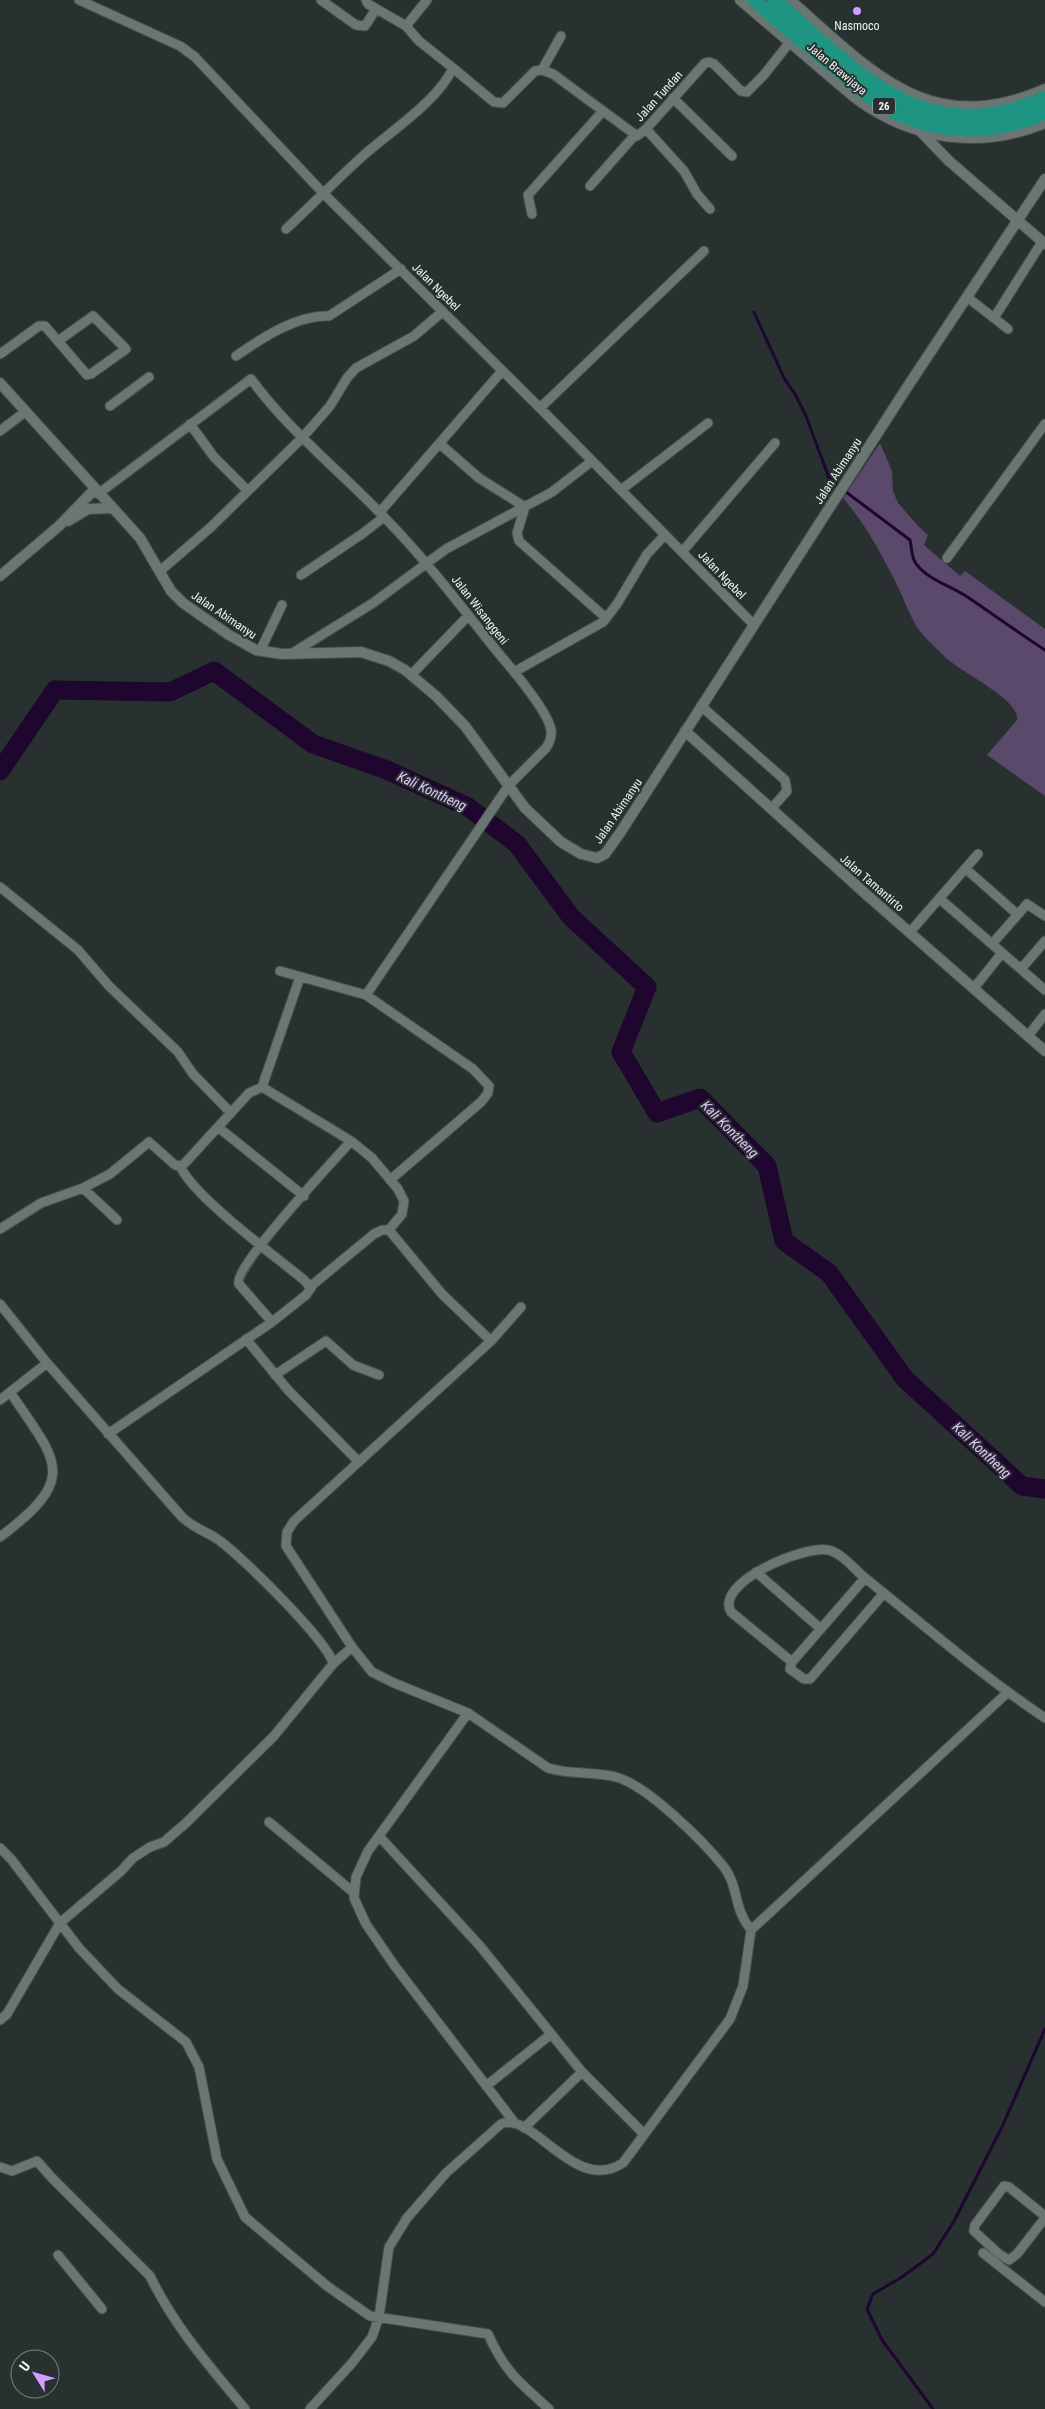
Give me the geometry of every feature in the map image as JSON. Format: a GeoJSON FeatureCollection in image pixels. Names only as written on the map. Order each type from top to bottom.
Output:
{"type":"FeatureCollection","features":[{"type":"Feature","properties":{"kind":"highway","name":"Jalan Brawijaya"},"geometry":{"type":"LineString","coordinates":[[754,0],[867,95],[909,119],[936,126],[987,129],[1020,122],[1045,113]]}},
{"type":"Feature","properties":{"kind":"highway","name":"Jalan Brawijaya"},"geometry":{"type":"LineString","coordinates":[[774,0],[877,86],[894,98],[918,108],[962,116],[995,115],[1027,106],[1045,98]]}},
{"type":"Feature","properties":{"kind":"street","name":"Jalan Ngebel"},"geometry":{"type":"LineString","coordinates":[[79,0],[180,46],[195,57],[324,194],[540,408],[754,625]]}},
{"type":"Feature","properties":{"kind":"street"},"geometry":{"type":"LineString","coordinates":[[321,0],[356,25],[365,26],[376,9]]}},
{"type":"Feature","properties":{"kind":"street"},"geometry":{"type":"LineString","coordinates":[[366,0],[376,9],[406,26],[419,41],[494,102],[503,103],[535,71],[542,70],[562,36]]}},
{"type":"Feature","properties":{"kind":"street"},"geometry":{"type":"LineString","coordinates":[[406,26],[427,0]]}},
{"type":"Feature","properties":{"kind":"street"},"geometry":{"type":"LineString","coordinates":[[740,0],[865,105],[884,117],[921,132],[965,138],[990,138],[1017,133],[1045,123]]}},
{"type":"Feature","properties":{"kind":"street"},"geometry":{"type":"LineString","coordinates":[[790,0],[880,76],[903,91],[920,98],[939,104],[983,106],[1013,101],[1045,88]]}},
{"type":"Feature","properties":{"kind":"street","name":"Jalan Tundan"},"geometry":{"type":"LineString","coordinates":[[542,70],[553,74],[635,135],[646,129],[705,63],[709,62],[741,90],[747,92],[764,76],[790,42]]}},
{"type":"Feature","properties":{"kind":"street"},"geometry":{"type":"LineString","coordinates":[[286,230],[363,156],[430,98],[450,75],[453,68]]}},
{"type":"Feature","properties":{"kind":"street"},"geometry":{"type":"LineString","coordinates":[[673,98],[732,156]]}},
{"type":"Feature","properties":{"kind":"street"},"geometry":{"type":"LineString","coordinates":[[532,214],[528,195],[603,111]]}},
{"type":"Feature","properties":{"kind":"street"},"geometry":{"type":"LineString","coordinates":[[646,129],[684,171],[697,194],[710,209]]}},
{"type":"Feature","properties":{"kind":"street"},"geometry":{"type":"LineString","coordinates":[[921,132],[956,167],[1044,243],[994,318]]}},
{"type":"Feature","properties":{"kind":"street"},"geometry":{"type":"LineString","coordinates":[[590,186],[635,135]]}},
{"type":"Feature","properties":{"kind":"street","name":"Jalan Abimanyu"},"geometry":{"type":"LineString","coordinates":[[0,383],[140,538],[172,591],[184,603],[236,640],[260,651],[291,654],[361,652],[389,661],[411,675],[436,696],[465,726],[525,808],[561,842],[588,856],[601,856],[620,833],[1045,178]]}},
{"type":"Feature","properties":{"kind":"street"},"geometry":{"type":"LineString","coordinates":[[540,408],[704,252]]}},
{"type":"Feature","properties":{"kind":"street"},"geometry":{"type":"LineString","coordinates":[[236,356],[260,339],[292,325],[318,316],[329,316],[401,269]]}},
{"type":"Feature","properties":{"kind":"street"},"geometry":{"type":"LineString","coordinates":[[967,297],[1008,330]]}},
{"type":"Feature","properties":{"kind":"street"},"geometry":{"type":"LineString","coordinates":[[160,571],[211,527],[302,438],[330,406],[346,378],[356,368],[414,336],[442,312]]}},
{"type":"Feature","properties":{"kind":"street"},"geometry":{"type":"LineString","coordinates":[[0,354],[39,326],[45,326],[87,375],[130,352],[93,316],[58,341]]}},
{"type":"Feature","properties":{"kind":"street"},"geometry":{"type":"LineString","coordinates":[[301,575],[356,539],[382,514],[502,371]]}},
{"type":"Feature","properties":{"kind":"street"},"geometry":{"type":"LineString","coordinates":[[110,406],[148,377]]}},
{"type":"Feature","properties":{"kind":"street","name":"Jalan Wisanggeni"},"geometry":{"type":"LineString","coordinates":[[190,424],[251,379],[284,420],[382,514],[428,562],[468,616],[514,672],[547,719],[551,731],[550,741],[546,748],[509,785],[366,995]]}},
{"type":"Feature","properties":{"kind":"street"},"geometry":{"type":"LineString","coordinates":[[0,431],[25,412]]}},
{"type":"Feature","properties":{"kind":"street"},"geometry":{"type":"LineString","coordinates":[[621,490],[708,423]]}},
{"type":"Feature","properties":{"kind":"street"},"geometry":{"type":"LineString","coordinates":[[0,576],[59,526],[96,491],[190,424],[214,458],[247,490]]}},
{"type":"Feature","properties":{"kind":"street"},"geometry":{"type":"LineString","coordinates":[[947,558],[1045,424]]}},
{"type":"Feature","properties":{"kind":"street"},"geometry":{"type":"LineString","coordinates":[[682,552],[775,443]]}},
{"type":"Feature","properties":{"kind":"street"},"geometry":{"type":"LineString","coordinates":[[440,444],[479,478],[525,507]]}},
{"type":"Feature","properties":{"kind":"street"},"geometry":{"type":"LineString","coordinates":[[291,654],[374,603],[428,562],[457,543],[565,484],[592,461]]}},
{"type":"Feature","properties":{"kind":"street"},"geometry":{"type":"LineString","coordinates":[[525,507],[517,533],[519,541],[606,618]]}},
{"type":"Feature","properties":{"kind":"street"},"geometry":{"type":"LineString","coordinates":[[59,526],[88,510],[112,508]]}},
{"type":"Feature","properties":{"kind":"street"},"geometry":{"type":"LineString","coordinates":[[514,672],[598,626],[617,604],[647,554],[665,535]]}},
{"type":"Feature","properties":{"kind":"street"},"geometry":{"type":"LineString","coordinates":[[260,651],[282,605]]}},
{"type":"Feature","properties":{"kind":"street"},"geometry":{"type":"LineString","coordinates":[[411,675],[468,616]]}},
{"type":"Feature","properties":{"kind":"street"},"geometry":{"type":"LineString","coordinates":[[701,706],[785,780],[786,791],[771,810]]}},
{"type":"Feature","properties":{"kind":"street","name":"Jalan Tamantirto"},"geometry":{"type":"LineString","coordinates":[[685,731],[771,810],[1045,1051]]}},
{"type":"Feature","properties":{"kind":"street"},"geometry":{"type":"LineString","coordinates":[[910,932],[978,854]]}},
{"type":"Feature","properties":{"kind":"street"},"geometry":{"type":"LineString","coordinates":[[966,869],[1017,914]]}},
{"type":"Feature","properties":{"kind":"street"},"geometry":{"type":"LineString","coordinates":[[0,887],[78,950],[109,986],[178,1052],[192,1074],[231,1113]]}},
{"type":"Feature","properties":{"kind":"street"},"geometry":{"type":"LineString","coordinates":[[940,899],[1045,990]]}},
{"type":"Feature","properties":{"kind":"street"},"geometry":{"type":"LineString","coordinates":[[992,944],[1027,904],[1045,916]]}},
{"type":"Feature","properties":{"kind":"street"},"geometry":{"type":"LineString","coordinates":[[1021,969],[1045,941]]}},
{"type":"Feature","properties":{"kind":"street"},"geometry":{"type":"LineString","coordinates":[[974,988],[1002,953]]}},
{"type":"Feature","properties":{"kind":"street"},"geometry":{"type":"LineString","coordinates":[[280,971],[366,995],[473,1069],[488,1086],[488,1093],[481,1102],[390,1180]]}},
{"type":"Feature","properties":{"kind":"street"},"geometry":{"type":"LineString","coordinates":[[180,1166],[190,1159],[249,1093],[262,1087],[300,977]]}},
{"type":"Feature","properties":{"kind":"street"},"geometry":{"type":"LineString","coordinates":[[1028,1036],[1045,1014]]}},
{"type":"Feature","properties":{"kind":"street"},"geometry":{"type":"LineString","coordinates":[[262,1087],[351,1141],[372,1158],[403,1197],[405,1206],[402,1214],[389,1230]]}},
{"type":"Feature","properties":{"kind":"street"},"geometry":{"type":"LineString","coordinates":[[219,1128],[304,1196]]}},
{"type":"Feature","properties":{"kind":"street"},"geometry":{"type":"LineString","coordinates":[[272,1322],[237,1280],[260,1244],[351,1141]]}},
{"type":"Feature","properties":{"kind":"street"},"geometry":{"type":"LineString","coordinates":[[0,1229],[41,1203],[83,1188],[110,1174],[149,1142],[175,1165],[180,1166],[189,1181],[311,1286]]}},
{"type":"Feature","properties":{"kind":"street"},"geometry":{"type":"LineString","coordinates":[[83,1188],[117,1220]]}},
{"type":"Feature","properties":{"kind":"street"},"geometry":{"type":"LineString","coordinates":[[108,1434],[272,1322],[306,1295],[311,1286],[374,1234],[382,1230],[389,1230]]}},
{"type":"Feature","properties":{"kind":"street"},"geometry":{"type":"LineString","coordinates":[[389,1230],[442,1294],[491,1341]]}},
{"type":"Feature","properties":{"kind":"street"},"geometry":{"type":"LineString","coordinates":[[0,1304],[47,1363],[108,1434],[190,1524],[221,1541],[280,1598],[317,1638],[332,1658],[333,1664]]}},
{"type":"Feature","properties":{"kind":"street"},"geometry":{"type":"LineString","coordinates":[[521,1307],[491,1341],[294,1521],[287,1532],[285,1541],[293,1559],[368,1668],[382,1678],[468,1713],[548,1768],[558,1771],[615,1777],[640,1788],[656,1800],[724,1867],[734,1890],[739,1912],[751,1930]]}},
{"type":"Feature","properties":{"kind":"street"},"geometry":{"type":"LineString","coordinates":[[246,1339],[275,1374],[359,1462]]}},
{"type":"Feature","properties":{"kind":"street"},"geometry":{"type":"LineString","coordinates":[[275,1374],[326,1341],[353,1365],[379,1375]]}},
{"type":"Feature","properties":{"kind":"street"},"geometry":{"type":"LineString","coordinates":[[0,1400],[47,1363]]}},
{"type":"Feature","properties":{"kind":"street"},"geometry":{"type":"LineString","coordinates":[[0,1537],[39,1503],[49,1486],[54,1467],[47,1448],[10,1392]]}},
{"type":"Feature","properties":{"kind":"street"},"geometry":{"type":"LineString","coordinates":[[792,1662],[735,1616],[729,1608],[731,1595],[756,1572],[767,1566],[822,1550],[834,1552],[1007,1693],[1045,1718]]}},
{"type":"Feature","properties":{"kind":"street"},"geometry":{"type":"LineString","coordinates":[[756,1572],[821,1629]]}},
{"type":"Feature","properties":{"kind":"street"},"geometry":{"type":"LineString","coordinates":[[865,1578],[792,1662],[790,1667],[792,1670],[806,1680],[810,1680],[884,1593]]}},
{"type":"Feature","properties":{"kind":"street"},"geometry":{"type":"LineString","coordinates":[[0,2020],[7,2014],[60,1923],[122,1871],[133,1858],[150,1847],[164,1842],[186,1823],[274,1736],[333,1664],[352,1647]]}},
{"type":"Feature","properties":{"kind":"street"},"geometry":{"type":"LineString","coordinates":[[468,1713],[379,1836],[359,1868],[353,1892],[359,1912],[375,1938],[436,2022],[514,2122],[563,2156],[589,2169],[603,2172],[613,2169],[622,2163],[730,2019],[743,1986],[751,1930],[1007,1693]]}},
{"type":"Feature","properties":{"kind":"street"},"geometry":{"type":"LineString","coordinates":[[269,1822],[353,1892]]}},
{"type":"Feature","properties":{"kind":"street"},"geometry":{"type":"LineString","coordinates":[[379,1836],[480,1946],[515,1988],[550,2036],[582,2072],[644,2134]]}},
{"type":"Feature","properties":{"kind":"street"},"geometry":{"type":"LineString","coordinates":[[0,1848],[11,1858],[79,1948],[118,1989],[186,2042],[199,2067],[217,2158],[245,2217],[328,2286],[370,2316],[488,2334],[499,2358],[511,2375],[549,2409]]}},
{"type":"Feature","properties":{"kind":"street"},"geometry":{"type":"LineString","coordinates":[[486,2086],[550,2036]]}},
{"type":"Feature","properties":{"kind":"street"},"geometry":{"type":"LineString","coordinates":[[524,2128],[582,2072]]}},
{"type":"Feature","properties":{"kind":"street"},"geometry":{"type":"LineString","coordinates":[[310,2409],[352,2363],[372,2337],[379,2317],[390,2247],[406,2218],[446,2174],[501,2124],[506,2121],[514,2122]]}},
{"type":"Feature","properties":{"kind":"street"},"geometry":{"type":"LineString","coordinates":[[0,2167],[12,2171],[37,2161],[150,2276],[160,2296],[198,2354],[245,2409]]}},
{"type":"Feature","properties":{"kind":"street"},"geometry":{"type":"LineString","coordinates":[[1004,2186],[1009,2187],[1045,2217],[1017,2254],[1009,2260],[999,2254],[974,2231],[975,2225],[1004,2186]]}},
{"type":"Feature","properties":{"kind":"street"},"geometry":{"type":"LineString","coordinates":[[983,2253],[1045,2302]]}},
{"type":"Feature","properties":{"kind":"street"},"geometry":{"type":"LineString","coordinates":[[58,2254],[102,2308]]}},
{"type":"Feature","properties":{"kind":"shaded area"},"geometry":{"type":"Polygon","coordinates":[[[880,443],[892,471],[893,491],[898,503],[928,535],[924,545],[960,576],[965,571],[1045,629],[1045,796],[987,755],[1017,720],[1016,712],[999,694],[950,662],[919,630],[879,551],[859,518],[843,498],[880,443]]]}},
{"type":"Feature","properties":{"kind":"waterway"},"geometry":{"type":"LineString","coordinates":[[754,312],[784,378],[795,394],[806,416],[829,478],[839,486]]}},
{"type":"Feature","properties":{"kind":"waterway"},"geometry":{"type":"LineString","coordinates":[[846,492],[910,540],[914,560],[922,571],[969,598],[1045,650]]}},
{"type":"Feature","properties":{"kind":"waterway","name":"Kali Kontheng"},"geometry":{"type":"LineString","coordinates":[[0,771],[55,690],[170,692],[214,671],[313,744],[387,770],[468,807],[517,844],[571,917],[647,987],[621,1052],[657,1113],[700,1098],[767,1166],[784,1241],[829,1273],[905,1379],[1022,1486],[1045,1489]]}},
{"type":"Feature","properties":{"kind":"waterway"},"geometry":{"type":"LineString","coordinates":[[933,2409],[882,2340],[867,2309],[873,2294],[902,2277],[933,2254],[953,2223],[1002,2127],[1045,2029]]}},
{"type":"Feature","properties":{"kind":"place","name":"Nasmoco"},"geometry":{"type":"Point","coordinates":[857,11]}}]}
